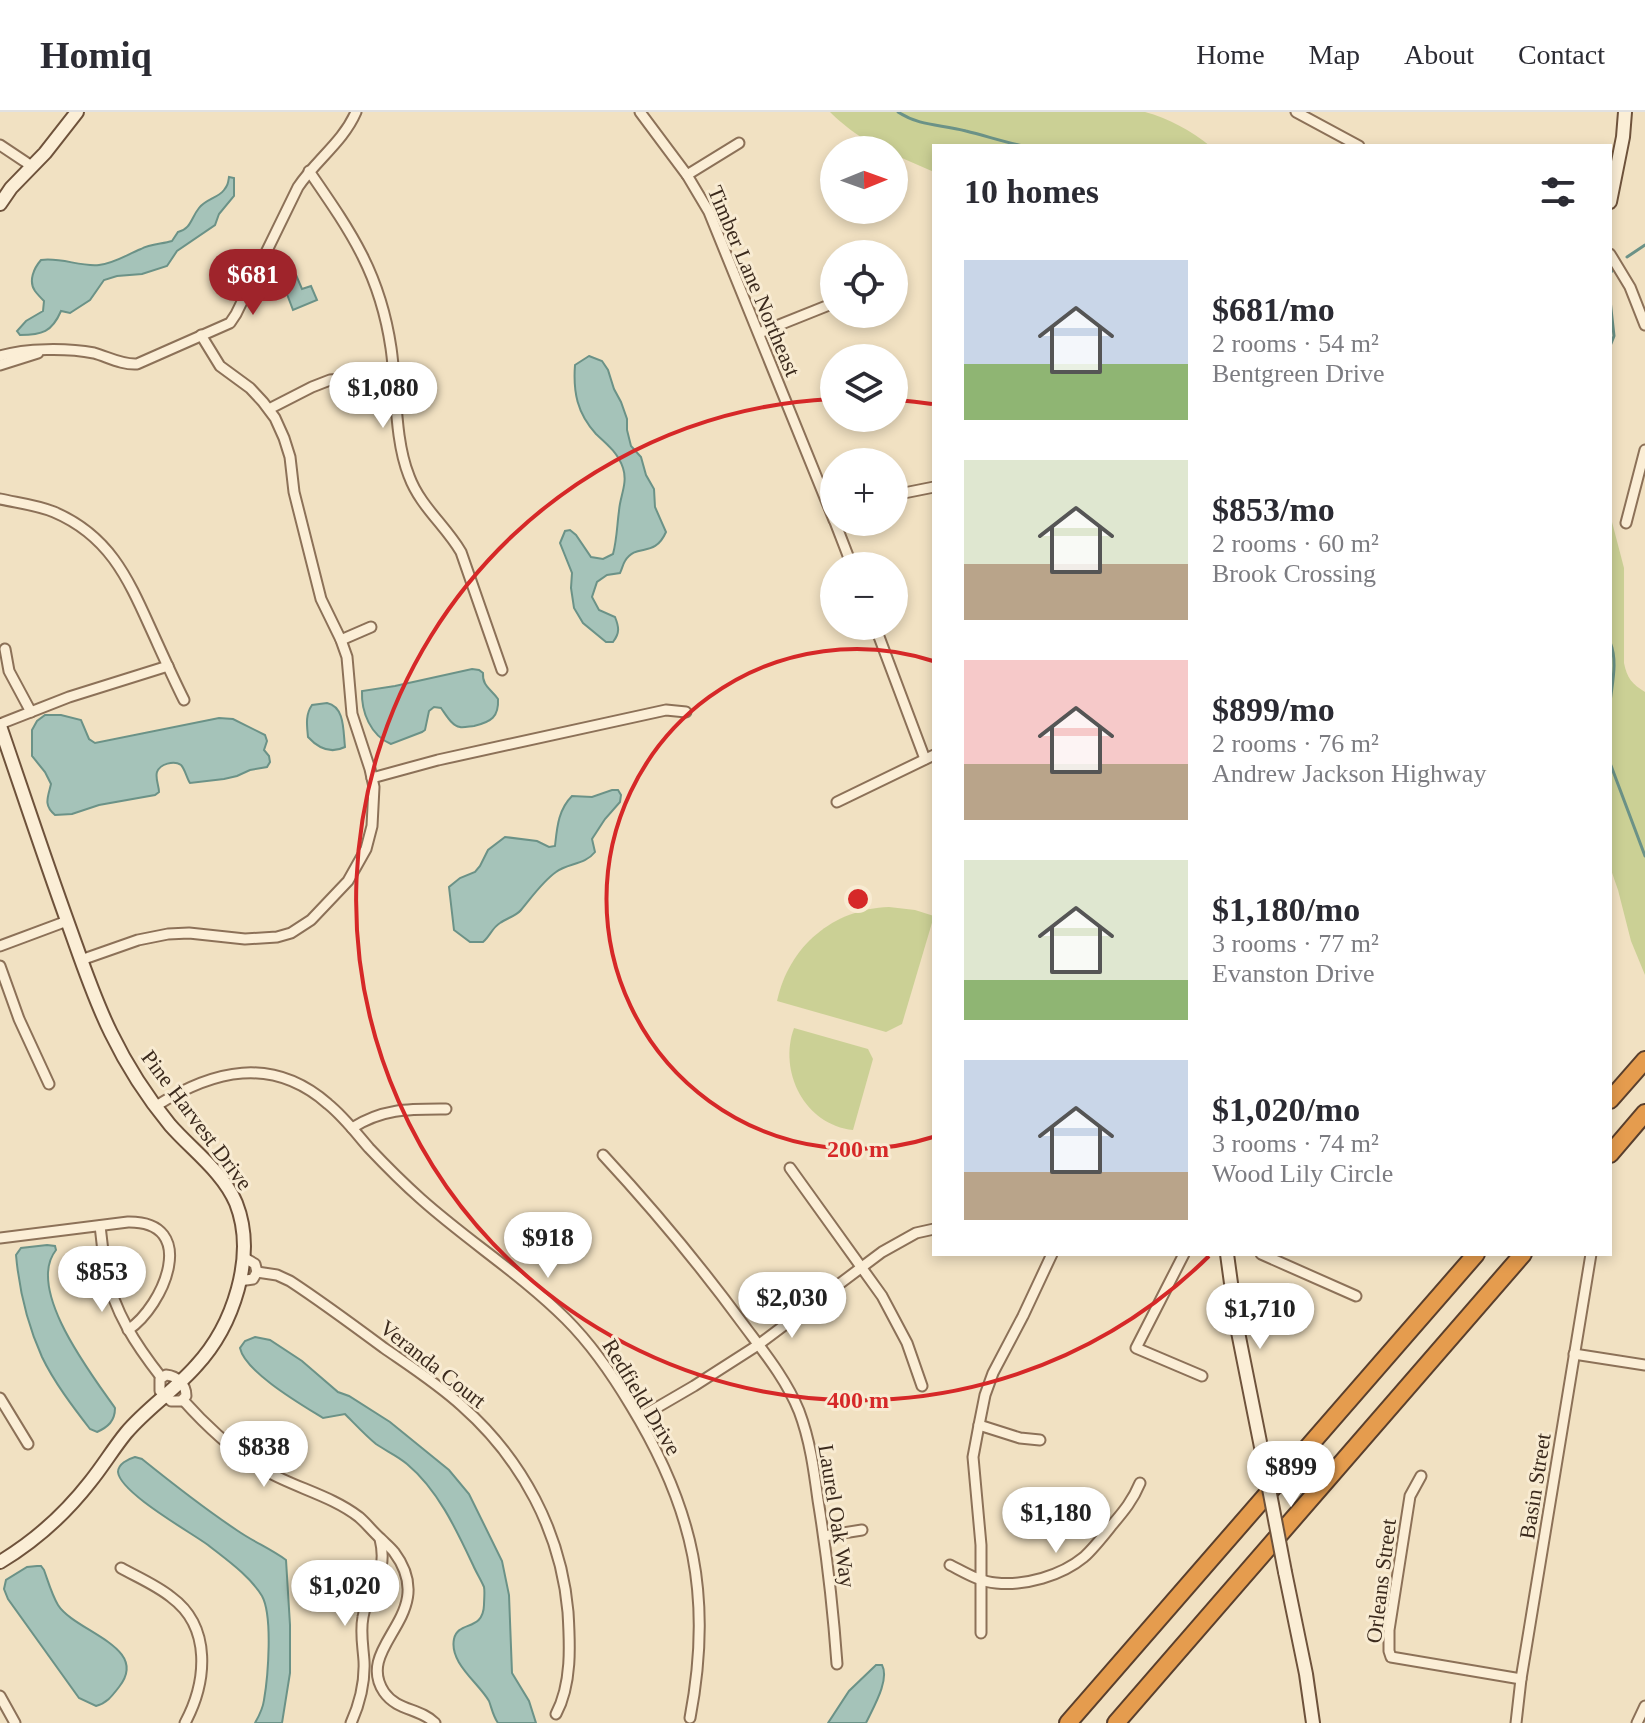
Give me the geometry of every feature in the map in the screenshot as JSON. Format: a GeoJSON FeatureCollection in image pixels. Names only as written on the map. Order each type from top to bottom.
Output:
{"type":"FeatureCollection","features":[{"type":"Feature","properties":{"kind":"highway"},"geometry":{"type":"LineString","coordinates":[[1612,1098],[1645,1060]]}},
{"type":"Feature","properties":{"kind":"highway"},"geometry":{"type":"LineString","coordinates":[[1612,1152],[1645,1113]]}},
{"type":"Feature","properties":{"kind":"highway"},"geometry":{"type":"LineString","coordinates":[[1068,1723],[1474,1256]]}},
{"type":"Feature","properties":{"kind":"highway"},"geometry":{"type":"LineString","coordinates":[[1116,1723],[1521,1256]]}},
{"type":"Feature","properties":{"kind":"street"},"geometry":{"type":"LineString","coordinates":[[0,204],[77,112]]}},
{"type":"Feature","properties":{"kind":"street"},"geometry":{"type":"LineString","coordinates":[[0,356],[23,351],[79,351],[131,364],[226,325],[234,319],[292,197],[309,171],[342,137],[356,112]]}},
{"type":"Feature","properties":{"kind":"street","name":"Timber Lane Northeast"},"geometry":{"type":"LineString","coordinates":[[640,112],[687,175],[709,212],[820,483]]}},
{"type":"Feature","properties":{"kind":"street"},"geometry":{"type":"LineString","coordinates":[[1296,112],[1355,144]]}},
{"type":"Feature","properties":{"kind":"street"},"geometry":{"type":"LineString","coordinates":[[1612,192],[1625,112]]}},
{"type":"Feature","properties":{"kind":"street"},"geometry":{"type":"LineString","coordinates":[[687,175],[739,143]]}},
{"type":"Feature","properties":{"kind":"street"},"geometry":{"type":"LineString","coordinates":[[0,145],[33,167]]}},
{"type":"Feature","properties":{"kind":"street"},"geometry":{"type":"LineString","coordinates":[[309,171],[355,239],[369,267],[386,319],[407,472],[422,502],[461,552],[502,670]]}},
{"type":"Feature","properties":{"kind":"street"},"geometry":{"type":"LineString","coordinates":[[1612,257],[1630,287],[1645,325]]}},
{"type":"Feature","properties":{"kind":"street"},"geometry":{"type":"LineString","coordinates":[[759,333],[820,309]]}},
{"type":"Feature","properties":{"kind":"street"},"geometry":{"type":"LineString","coordinates":[[81,960],[159,935],[189,933],[256,939],[277,937],[298,930],[341,889],[366,849],[372,826],[372,778],[354,723],[349,666],[317,582],[294,492],[287,447],[269,409],[250,388],[220,366],[201,335]]}},
{"type":"Feature","properties":{"kind":"street"},"geometry":{"type":"LineString","coordinates":[[0,365],[41,351]]}},
{"type":"Feature","properties":{"kind":"street"},"geometry":{"type":"LineString","coordinates":[[269,409],[330,380],[394,374]]}},
{"type":"Feature","properties":{"kind":"street"},"geometry":{"type":"LineString","coordinates":[[1626,523],[1645,450]]}},
{"type":"Feature","properties":{"kind":"street"},"geometry":{"type":"LineString","coordinates":[[908,492],[932,487]]}},
{"type":"Feature","properties":{"kind":"street"},"geometry":{"type":"LineString","coordinates":[[0,499],[54,512],[102,544],[125,574],[184,700]]}},
{"type":"Feature","properties":{"kind":"street"},"geometry":{"type":"LineString","coordinates":[[341,640],[371,627]]}},
{"type":"Feature","properties":{"kind":"street"},"geometry":{"type":"LineString","coordinates":[[837,802],[930,757],[881,640]]}},
{"type":"Feature","properties":{"kind":"street"},"geometry":{"type":"LineString","coordinates":[[5,649],[9,671],[31,712]]}},
{"type":"Feature","properties":{"kind":"street"},"geometry":{"type":"LineString","coordinates":[[0,725],[69,697],[168,666]]}},
{"type":"Feature","properties":{"kind":"street"},"geometry":{"type":"LineString","coordinates":[[372,778],[438,760],[666,710],[686,712]]}},
{"type":"Feature","properties":{"kind":"street","name":"Pine Harvest Drive"},"geometry":{"type":"LineString","coordinates":[[0,725],[81,960],[112,1035],[132,1072],[156,1106],[228,1188],[242,1225],[243,1257],[232,1306],[217,1338],[203,1358],[125,1434],[66,1510],[34,1539],[0,1562]]}},
{"type":"Feature","properties":{"kind":"street"},"geometry":{"type":"LineString","coordinates":[[0,946],[67,921]]}},
{"type":"Feature","properties":{"kind":"street"},"geometry":{"type":"LineString","coordinates":[[0,966],[19,1019],[49,1084]]}},
{"type":"Feature","properties":{"kind":"street","name":"Redfield Drive"},"geometry":{"type":"LineString","coordinates":[[156,1106],[207,1079],[225,1075],[257,1073],[292,1081],[328,1104],[415,1194],[566,1319],[604,1364],[639,1418],[671,1481],[686,1524],[698,1583],[700,1635],[697,1680],[690,1718]]}},
{"type":"Feature","properties":{"kind":"street"},"geometry":{"type":"LineString","coordinates":[[352,1128],[387,1112],[446,1109]]}},
{"type":"Feature","properties":{"kind":"street","name":"Laurel Oak Way"},"geometry":{"type":"LineString","coordinates":[[603,1155],[669,1228],[758,1345],[791,1395],[803,1423],[812,1460],[824,1536],[837,1664]]}},
{"type":"Feature","properties":{"kind":"street"},"geometry":{"type":"LineString","coordinates":[[790,1168],[862,1266],[900,1328],[922,1386]]}},
{"type":"Feature","properties":{"kind":"street"},"geometry":{"type":"LineString","coordinates":[[0,1238],[142,1222],[158,1230],[169,1246],[170,1258],[163,1286],[146,1315],[128,1330]]}},
{"type":"Feature","properties":{"kind":"street"},"geometry":{"type":"LineString","coordinates":[[100,1226],[108,1281],[128,1330],[161,1377]]}},
{"type":"Feature","properties":{"kind":"street"},"geometry":{"type":"LineString","coordinates":[[639,1418],[758,1345],[882,1252],[906,1238],[932,1229]]}},
{"type":"Feature","properties":{"kind":"street"},"geometry":{"type":"LineString","coordinates":[[981,1633],[982,1580],[973,1457],[985,1395],[993,1373],[1051,1256]]}},
{"type":"Feature","properties":{"kind":"street"},"geometry":{"type":"LineString","coordinates":[[1183,1256],[1136,1348],[1202,1376]]}},
{"type":"Feature","properties":{"kind":"street"},"geometry":{"type":"LineString","coordinates":[[1227,1256],[1237,1327],[1313,1723]]}},
{"type":"Feature","properties":{"kind":"street"},"geometry":{"type":"LineString","coordinates":[[1266,1256],[1356,1296]]}},
{"type":"Feature","properties":{"kind":"street","name":"Basin Street"},"geometry":{"type":"LineString","coordinates":[[1516,1723],[1591,1256]]}},
{"type":"Feature","properties":{"kind":"street","name":"Veranda Court"},"geometry":{"type":"LineString","coordinates":[[243,1257],[255,1264],[257,1272],[290,1281],[437,1385],[481,1424],[518,1469],[546,1523],[565,1589],[569,1655],[564,1696],[556,1714]]}},
{"type":"Feature","properties":{"kind":"street"},"geometry":{"type":"LineString","coordinates":[[239,1281],[250,1280],[257,1272]]}},
{"type":"Feature","properties":{"kind":"street"},"geometry":{"type":"LineString","coordinates":[[1574,1354],[1645,1365]]}},
{"type":"Feature","properties":{"kind":"street"},"geometry":{"type":"LineString","coordinates":[[172,1376],[180,1382],[186,1390],[183,1400],[174,1402],[164,1397],[159,1388],[161,1377],[172,1376]]}},
{"type":"Feature","properties":{"kind":"street"},"geometry":{"type":"LineString","coordinates":[[0,1398],[28,1444]]}},
{"type":"Feature","properties":{"kind":"street"},"geometry":{"type":"LineString","coordinates":[[183,1400],[219,1438],[243,1456],[279,1479],[352,1512],[391,1548],[406,1574],[409,1589],[405,1609],[379,1658],[379,1682],[395,1703],[426,1715],[435,1723]]}},
{"type":"Feature","properties":{"kind":"street"},"geometry":{"type":"LineString","coordinates":[[979,1425],[1020,1438],[1040,1440]]}},
{"type":"Feature","properties":{"kind":"street","name":"Orleans Street"},"geometry":{"type":"LineString","coordinates":[[1421,1476],[1410,1496],[1389,1630],[1391,1657],[1521,1679]]}},
{"type":"Feature","properties":{"kind":"street"},"geometry":{"type":"LineString","coordinates":[[950,1565],[996,1584],[1044,1578],[1084,1558],[1133,1500],[1140,1483]]}},
{"type":"Feature","properties":{"kind":"street"},"geometry":{"type":"LineString","coordinates":[[824,1536],[862,1530]]}},
{"type":"Feature","properties":{"kind":"street"},"geometry":{"type":"LineString","coordinates":[[351,1723],[363,1687],[363,1615],[383,1563],[380,1539]]}},
{"type":"Feature","properties":{"kind":"street"},"geometry":{"type":"LineString","coordinates":[[121,1568],[170,1596],[185,1610],[195,1627],[201,1647],[202,1675],[185,1723]]}},
{"type":"Feature","properties":{"kind":"street"},"geometry":{"type":"LineString","coordinates":[[0,1696],[15,1723]]}},
{"type":"Feature","properties":{"kind":"street"},"geometry":{"type":"LineString","coordinates":[[1637,1723],[1645,1706]]}},
{"type":"Feature","properties":{"kind":"green space"},"geometry":{"type":"Polygon","coordinates":[[[830,112],[1145,112],[1179,126],[1207,144],[932,144],[932,171],[908,161],[908,136],[860,136],[830,112]]]}},
{"type":"Feature","properties":{"kind":"green space"},"geometry":{"type":"Polygon","coordinates":[[[1612,522],[1624,568],[1624,663],[1631,680],[1645,692],[1645,975],[1631,941],[1612,873],[1612,522]]]}},
{"type":"Feature","properties":{"kind":"green space"},"geometry":{"type":"Polygon","coordinates":[[[889,907],[932,915],[902,1024],[886,1032],[777,1001],[792,963],[816,934],[832,923],[869,909],[889,907]]]}},
{"type":"Feature","properties":{"kind":"green space"},"geometry":{"type":"Polygon","coordinates":[[[794,1028],[868,1049],[873,1059],[853,1130],[821,1118],[800,1094],[790,1062],[794,1028]]]}},
{"type":"Feature","properties":{"kind":"water"},"geometry":{"type":"Polygon","coordinates":[[[229,177],[234,178],[234,196],[219,214],[215,225],[177,251],[167,266],[104,280],[90,300],[70,313],[61,311],[54,324],[45,331],[20,335],[17,331],[26,321],[43,311],[44,301],[32,283],[34,271],[41,260],[99,265],[148,246],[172,241],[178,232],[188,226],[202,205],[224,190],[229,177]]]}},
{"type":"Feature","properties":{"kind":"water"},"geometry":{"type":"Polygon","coordinates":[[[296,275],[302,289],[311,286],[317,300],[293,310],[285,289],[281,290],[278,283],[296,275]]]}},
{"type":"Feature","properties":{"kind":"water"},"geometry":{"type":"Polygon","coordinates":[[[589,356],[602,361],[608,370],[627,419],[631,446],[641,457],[654,489],[655,507],[666,532],[656,545],[630,555],[620,573],[607,575],[597,582],[592,597],[599,610],[615,617],[618,633],[613,642],[606,642],[583,623],[574,608],[572,573],[560,543],[565,531],[570,530],[591,557],[603,559],[613,554],[615,543],[624,474],[612,449],[584,418],[578,402],[575,365],[589,356]]]}},
{"type":"Feature","properties":{"kind":"water"},"geometry":{"type":"Polygon","coordinates":[[[472,669],[483,673],[485,684],[498,699],[497,710],[489,720],[460,727],[441,708],[434,707],[429,711],[425,730],[391,744],[378,735],[369,722],[363,707],[362,691],[472,669]]]}},
{"type":"Feature","properties":{"kind":"water"},"geometry":{"type":"Polygon","coordinates":[[[327,703],[337,709],[342,720],[345,747],[340,749],[325,749],[308,737],[307,721],[312,705],[327,703]]]}},
{"type":"Feature","properties":{"kind":"water"},"geometry":{"type":"Polygon","coordinates":[[[45,715],[81,720],[89,739],[95,743],[219,718],[233,719],[265,735],[264,750],[270,762],[267,767],[237,776],[190,783],[181,765],[168,764],[157,772],[159,792],[155,795],[55,815],[48,804],[51,784],[32,756],[32,730],[45,715]]]}},
{"type":"Feature","properties":{"kind":"water"},"geometry":{"type":"Polygon","coordinates":[[[618,790],[620,802],[592,839],[595,852],[591,856],[551,876],[519,912],[497,925],[483,942],[470,942],[454,930],[449,887],[475,872],[488,850],[505,837],[555,846],[561,813],[572,796],[592,797],[618,790]]]}},
{"type":"Feature","properties":{"kind":"water"},"geometry":{"type":"Polygon","coordinates":[[[55,1246],[56,1250],[49,1267],[49,1286],[55,1308],[78,1354],[115,1408],[110,1423],[97,1432],[90,1429],[52,1376],[37,1345],[25,1307],[16,1255],[21,1248],[55,1246]]]}},
{"type":"Feature","properties":{"kind":"water"},"geometry":{"type":"Polygon","coordinates":[[[255,1337],[270,1340],[302,1361],[338,1392],[390,1422],[449,1470],[469,1494],[502,1561],[509,1595],[512,1673],[529,1701],[536,1723],[498,1723],[489,1701],[456,1656],[456,1633],[475,1623],[483,1613],[484,1589],[437,1498],[418,1474],[400,1458],[376,1444],[345,1414],[323,1418],[263,1377],[244,1357],[240,1348],[245,1341],[255,1337]]]}},
{"type":"Feature","properties":{"kind":"water"},"geometry":{"type":"Polygon","coordinates":[[[135,1457],[142,1459],[226,1523],[286,1560],[290,1673],[282,1723],[255,1723],[263,1703],[268,1662],[268,1617],[262,1596],[230,1562],[131,1491],[122,1481],[118,1469],[135,1457]]]}},
{"type":"Feature","properties":{"kind":"water"},"geometry":{"type":"Polygon","coordinates":[[[41,1566],[58,1605],[79,1624],[107,1641],[125,1661],[126,1673],[119,1687],[100,1705],[79,1698],[8,1599],[4,1589],[6,1580],[27,1567],[41,1566]]]}},
{"type":"Feature","properties":{"kind":"water"},"geometry":{"type":"Polygon","coordinates":[[[876,1665],[882,1665],[884,1678],[866,1723],[828,1723],[849,1691],[876,1665]]]}},
{"type":"Feature","properties":{"kind":"waterway"},"geometry":{"type":"LineString","coordinates":[[898,112],[923,123],[1015,144]]}},
{"type":"Feature","properties":{"kind":"waterway"},"geometry":{"type":"LineString","coordinates":[[1627,257],[1645,245]]}},
{"type":"Feature","properties":{"kind":"waterway"},"geometry":{"type":"LineString","coordinates":[[1612,318],[1612,341]]}},
{"type":"Feature","properties":{"kind":"waterway"},"geometry":{"type":"LineString","coordinates":[[1612,649],[1612,684]]}},
{"type":"Feature","properties":{"kind":"waterway"},"geometry":{"type":"LineString","coordinates":[[1612,768],[1645,856]]}}]}
